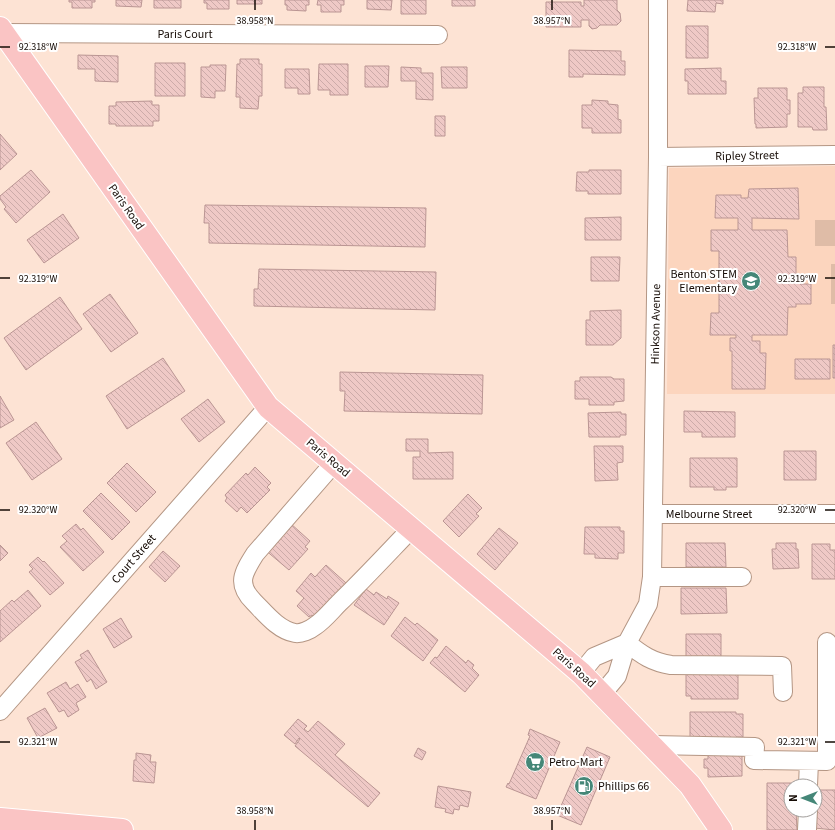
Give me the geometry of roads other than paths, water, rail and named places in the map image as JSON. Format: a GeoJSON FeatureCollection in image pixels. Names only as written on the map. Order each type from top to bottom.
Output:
{"type":"FeatureCollection","features":[{"type":"Feature","properties":{"kind":"main road","name":"Paris Road"},"geometry":{"type":"LineString","coordinates":[[2,30],[268,407],[582,673],[690,785],[721,830]]}},
{"type":"Feature","properties":{"kind":"main road"},"geometry":{"type":"LineString","coordinates":[[0,819],[122,830]]}},
{"type":"Feature","properties":{"kind":"street","name":"Hinkson Avenue"},"geometry":{"type":"LineString","coordinates":[[602,694],[616,676],[627,643],[648,604],[652,577],[658,157],[658,0]]}},
{"type":"Feature","properties":{"kind":"street","name":"Paris Court"},"geometry":{"type":"LineString","coordinates":[[2,30],[438,35]]}},
{"type":"Feature","properties":{"kind":"street","name":"Ripley Street"},"geometry":{"type":"LineString","coordinates":[[658,157],[835,155]]}},
{"type":"Feature","properties":{"kind":"street","name":"Court Street"},"geometry":{"type":"LineString","coordinates":[[0,711],[268,407]]}},
{"type":"Feature","properties":{"kind":"street"},"geometry":{"type":"LineString","coordinates":[[334,463],[255,554],[244,571],[244,590],[247,595],[276,623],[295,633],[303,632],[314,627],[347,596],[411,529]]}},
{"type":"Feature","properties":{"kind":"street","name":"Melbourne Street"},"geometry":{"type":"LineString","coordinates":[[654,514],[835,514]]}},
{"type":"Feature","properties":{"kind":"street"},"geometry":{"type":"LineString","coordinates":[[652,577],[742,577]]}},
{"type":"Feature","properties":{"kind":"street"},"geometry":{"type":"LineString","coordinates":[[652,745],[755,747],[754,760],[827,761],[828,642]]}},
{"type":"Feature","properties":{"kind":"street"},"geometry":{"type":"LineString","coordinates":[[582,673],[594,656],[627,643],[644,656],[658,663],[671,665],[782,666],[783,692]]}},
{"type":"Feature","properties":{"kind":"street"},"geometry":{"type":"LineString","coordinates":[[808,778],[809,761]]}},
{"type":"Feature","properties":{"kind":"street"},"geometry":{"type":"LineString","coordinates":[[807,830],[808,818]]}},
{"type":"Feature","properties":{"kind":"place","name":"Benton STEM Elementary"},"geometry":{"type":"Point","coordinates":[751,281]}},
{"type":"Feature","properties":{"kind":"place","name":"Petro-Mart"},"geometry":{"type":"Point","coordinates":[535,762]}},
{"type":"Feature","properties":{"kind":"place","name":"Phillips 66"},"geometry":{"type":"Point","coordinates":[584,786]}}]}
